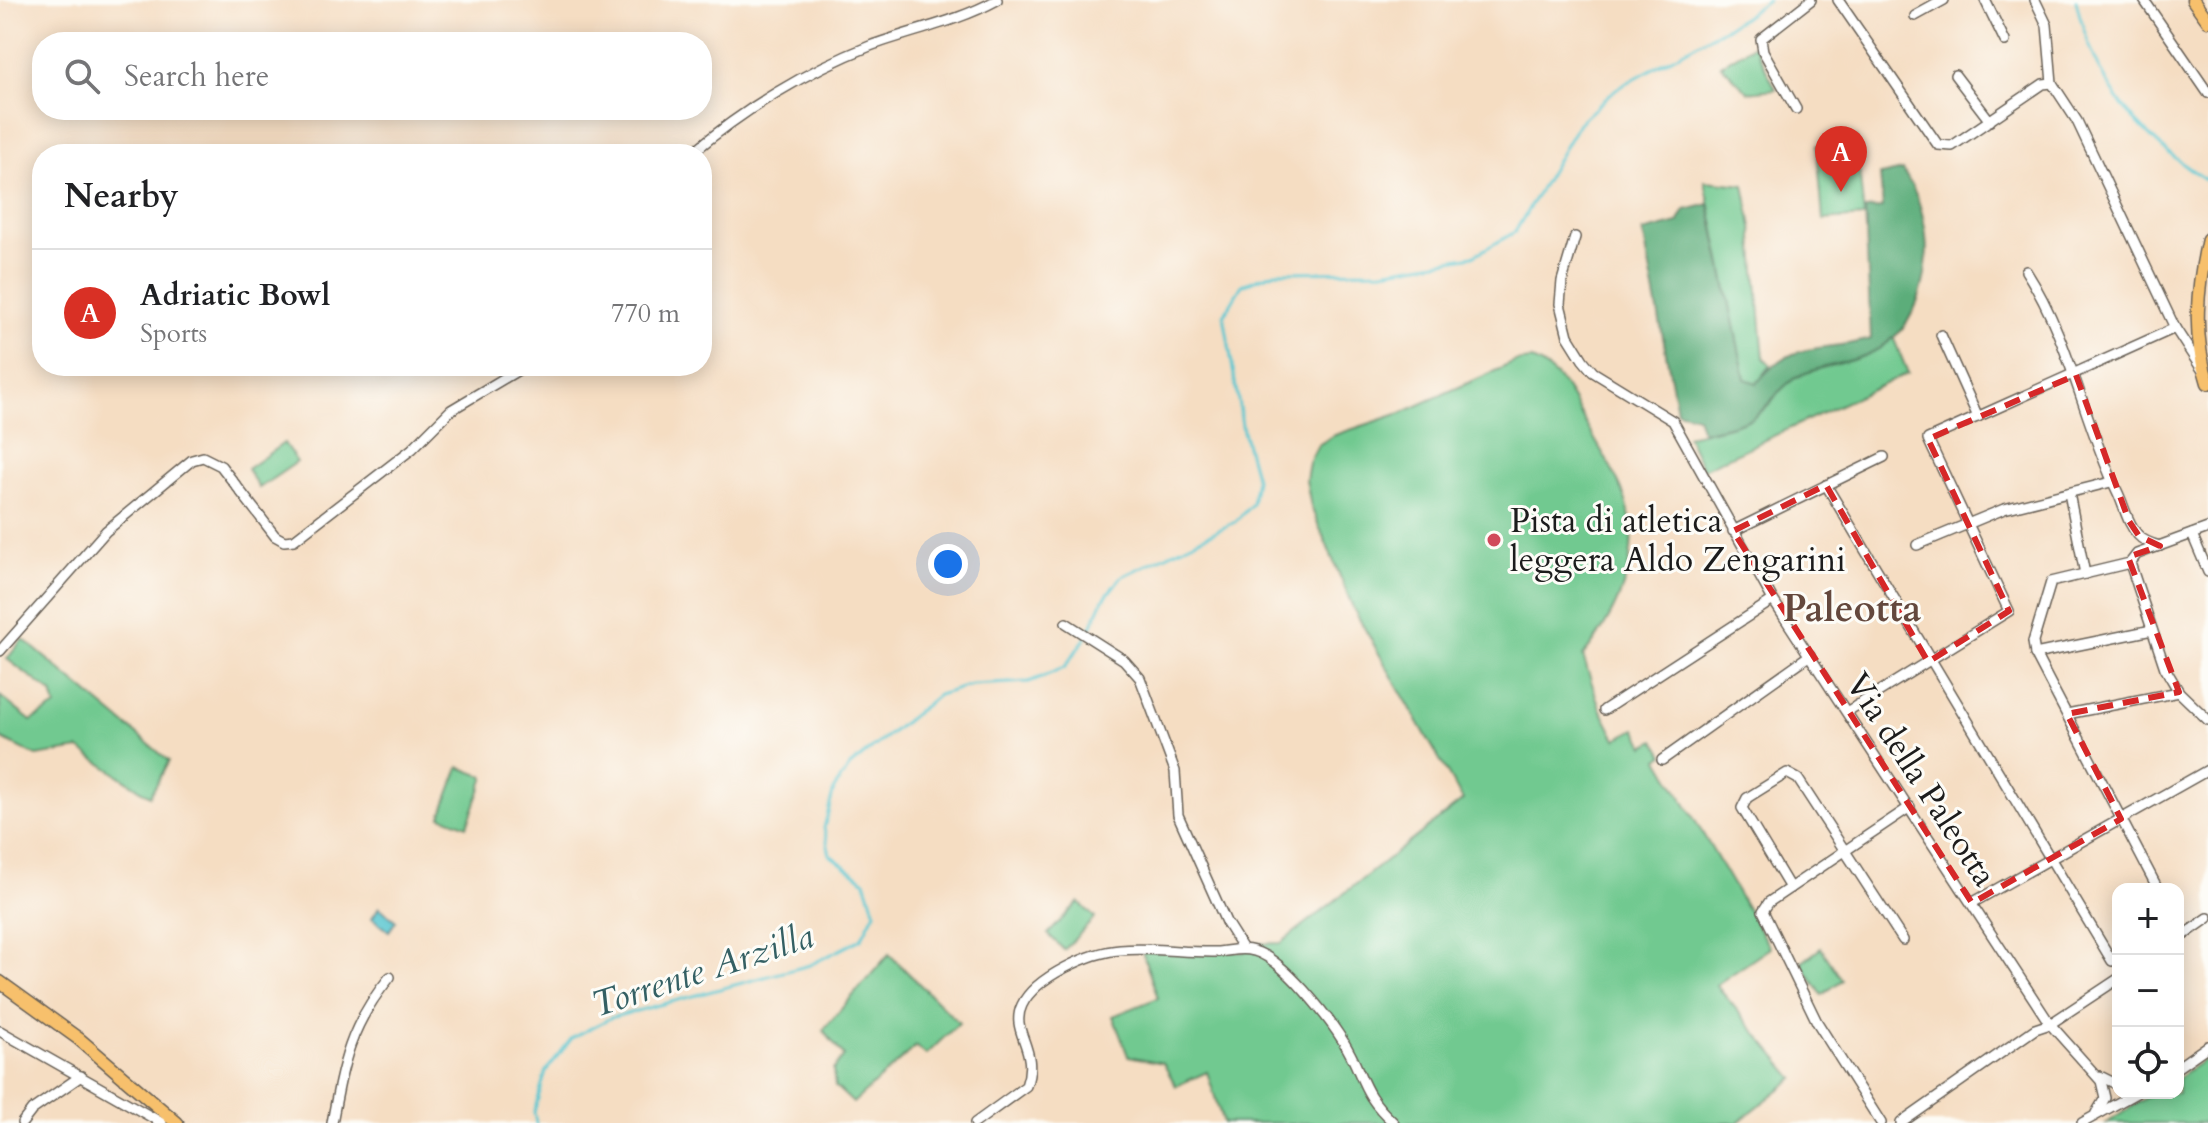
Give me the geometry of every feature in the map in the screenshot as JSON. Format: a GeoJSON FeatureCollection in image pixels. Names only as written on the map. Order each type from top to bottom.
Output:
{"type":"FeatureCollection","features":[{"type":"Feature","properties":{"kind":"main road"},"geometry":{"type":"LineString","coordinates":[[2193,0],[2208,21]]}},
{"type":"Feature","properties":{"kind":"main road"},"geometry":{"type":"LineString","coordinates":[[2206,378],[2198,289],[2208,239]]}},
{"type":"Feature","properties":{"kind":"main road"},"geometry":{"type":"LineString","coordinates":[[0,982],[79,1039],[177,1123]]}},
{"type":"Feature","properties":{"kind":"street"},"geometry":{"type":"LineString","coordinates":[[705,144],[764,101],[840,60],[869,47],[975,12],[997,0]]}},
{"type":"Feature","properties":{"kind":"street"},"geometry":{"type":"LineString","coordinates":[[1796,109],[1763,51],[1761,39],[1811,0]]}},
{"type":"Feature","properties":{"kind":"street"},"geometry":{"type":"LineString","coordinates":[[1838,0],[1938,145],[1952,146],[2043,84],[2052,83]]}},
{"type":"Feature","properties":{"kind":"street"},"geometry":{"type":"LineString","coordinates":[[1915,16],[1944,0]]}},
{"type":"Feature","properties":{"kind":"street"},"geometry":{"type":"LineString","coordinates":[[1985,0],[2005,41]]}},
{"type":"Feature","properties":{"kind":"street"},"geometry":{"type":"LineString","coordinates":[[2035,0],[2047,25],[2052,83],[2077,121],[2175,328],[2206,378]]}},
{"type":"Feature","properties":{"kind":"street"},"geometry":{"type":"LineString","coordinates":[[2144,0],[2208,93]]}},
{"type":"Feature","properties":{"kind":"street"},"geometry":{"type":"LineString","coordinates":[[1955,75],[1990,121]]}},
{"type":"Feature","properties":{"kind":"street","name":"Via della Paleotta"},"geometry":{"type":"LineString","coordinates":[[1575,237],[1561,293],[1568,336],[1593,372],[1673,421],[1773,600],[2048,1021],[2093,1073],[2112,1082]]}},
{"type":"Feature","properties":{"kind":"street"},"geometry":{"type":"LineString","coordinates":[[2026,271],[2042,296],[2076,375],[2111,482],[2139,536],[2160,546]]}},
{"type":"Feature","properties":{"kind":"street"},"geometry":{"type":"LineString","coordinates":[[1848,711],[2009,611],[1928,439],[2175,328]]}},
{"type":"Feature","properties":{"kind":"street"},"geometry":{"type":"LineString","coordinates":[[1941,335],[1978,417]]}},
{"type":"Feature","properties":{"kind":"street"},"geometry":{"type":"LineString","coordinates":[[0,651],[106,531],[192,460],[203,457],[221,466],[275,536],[284,541],[294,540],[412,449],[451,410],[508,376]]}},
{"type":"Feature","properties":{"kind":"street"},"geometry":{"type":"LineString","coordinates":[[1733,531],[1884,457]]}},
{"type":"Feature","properties":{"kind":"street"},"geometry":{"type":"LineString","coordinates":[[1917,545],[2004,509],[2111,482]]}},
{"type":"Feature","properties":{"kind":"street"},"geometry":{"type":"LineString","coordinates":[[1826,485],[1928,662],[2112,961]]}},
{"type":"Feature","properties":{"kind":"street"},"geometry":{"type":"LineString","coordinates":[[2069,493],[2085,574]]}},
{"type":"Feature","properties":{"kind":"street"},"geometry":{"type":"LineString","coordinates":[[2155,883],[2035,654],[2033,642],[2051,582],[2130,563],[2137,554],[2208,528]]}},
{"type":"Feature","properties":{"kind":"street"},"geometry":{"type":"LineString","coordinates":[[2192,534],[2208,572]]}},
{"type":"Feature","properties":{"kind":"street"},"geometry":{"type":"LineString","coordinates":[[2130,563],[2165,668],[2179,692],[2208,720]]}},
{"type":"Feature","properties":{"kind":"street"},"geometry":{"type":"LineString","coordinates":[[1604,710],[1773,600]]}},
{"type":"Feature","properties":{"kind":"street"},"geometry":{"type":"LineString","coordinates":[[1066,623],[1124,660],[1140,678],[1175,771],[1178,815],[1226,922],[1243,949]]}},
{"type":"Feature","properties":{"kind":"street"},"geometry":{"type":"LineString","coordinates":[[2035,654],[2152,630]]}},
{"type":"Feature","properties":{"kind":"street"},"geometry":{"type":"LineString","coordinates":[[1662,760],[1810,655]]}},
{"type":"Feature","properties":{"kind":"street"},"geometry":{"type":"LineString","coordinates":[[2067,714],[2179,692]]}},
{"type":"Feature","properties":{"kind":"street"},"geometry":{"type":"LineString","coordinates":[[1972,903],[2208,770]]}},
{"type":"Feature","properties":{"kind":"street"},"geometry":{"type":"LineString","coordinates":[[1790,888],[1743,815],[1742,805],[1749,796],[1782,775],[1792,774],[1903,940]]}},
{"type":"Feature","properties":{"kind":"street"},"geometry":{"type":"LineString","coordinates":[[1881,1123],[1817,1022],[1764,914],[1767,904],[1910,807]]}},
{"type":"Feature","properties":{"kind":"street"},"geometry":{"type":"LineString","coordinates":[[2184,935],[2208,918]]}},
{"type":"Feature","properties":{"kind":"street"},"geometry":{"type":"LineString","coordinates":[[975,1123],[1026,1086],[1032,1062],[1018,1021],[1020,1008],[1026,997],[1067,967],[1085,957],[1113,951],[1243,949],[1266,955],[1299,988],[1343,1041],[1366,1095],[1394,1123]]}},
{"type":"Feature","properties":{"kind":"street"},"geometry":{"type":"LineString","coordinates":[[332,1123],[353,1031],[367,1005],[390,977]]}},
{"type":"Feature","properties":{"kind":"street"},"geometry":{"type":"LineString","coordinates":[[1901,1123],[2040,1025],[2112,983]]}},
{"type":"Feature","properties":{"kind":"street"},"geometry":{"type":"LineString","coordinates":[[0,1031],[162,1123]]}},
{"type":"Feature","properties":{"kind":"street"},"geometry":{"type":"LineString","coordinates":[[2184,1063],[2208,1046]]}},
{"type":"Feature","properties":{"kind":"street"},"geometry":{"type":"LineString","coordinates":[[2093,1073],[2105,1092],[2096,1113]]}},
{"type":"Feature","properties":{"kind":"street"},"geometry":{"type":"LineString","coordinates":[[22,1123],[32,1110],[81,1076]]}},
{"type":"Feature","properties":{"kind":"street"},"geometry":{"type":"LineString","coordinates":[[2082,1123],[2124,1099]]}},
{"type":"Feature","properties":{"kind":"highlighted area"},"geometry":{"type":"Polygon","coordinates":[[[2076,375],[2129,521],[2139,536],[2160,546],[2128,557],[2179,692],[2067,714],[2121,819],[1972,903],[1733,531],[1826,485],[1928,662],[2009,611],[1928,439],[2076,375]]]}},
{"type":"Feature","properties":{"kind":"green space"},"geometry":{"type":"Polygon","coordinates":[[[1754,45],[1776,89],[1748,92],[1721,65],[1754,45]]]}},
{"type":"Feature","properties":{"kind":"green space"},"geometry":{"type":"Polygon","coordinates":[[[1856,138],[1864,217],[1823,220],[1817,146],[1856,138]],[[1846,144],[1824,150],[1825,166],[1849,165],[1853,150],[1846,144]]]}},
{"type":"Feature","properties":{"kind":"green space"},"geometry":{"type":"Polygon","coordinates":[[[1845,146],[1851,152],[1845,157],[1846,165],[1826,164],[1825,151],[1835,149],[1841,157],[1845,146]]]}},
{"type":"Feature","properties":{"kind":"green space"},"geometry":{"type":"Polygon","coordinates":[[[1903,170],[1918,199],[1927,245],[1922,288],[1904,326],[1871,353],[1794,379],[1761,411],[1743,422],[1702,432],[1697,416],[1677,411],[1643,232],[1678,223],[1685,210],[1709,204],[1745,379],[1757,383],[1783,359],[1796,353],[1871,339],[1865,209],[1883,208],[1880,175],[1903,170]]]}},
{"type":"Feature","properties":{"kind":"green space"},"geometry":{"type":"Polygon","coordinates":[[[1705,181],[1744,185],[1752,227],[1764,358],[1771,365],[1757,384],[1745,379],[1705,181]]]}},
{"type":"Feature","properties":{"kind":"green space"},"geometry":{"type":"Polygon","coordinates":[[[1893,337],[1908,373],[1703,469],[1687,436],[1752,418],[1795,378],[1859,356],[1893,337]]]}},
{"type":"Feature","properties":{"kind":"green space"},"geometry":{"type":"Polygon","coordinates":[[[1532,360],[1551,371],[1570,395],[1616,477],[1630,516],[1632,538],[1625,580],[1608,620],[1583,656],[1600,708],[1616,739],[1636,729],[1645,746],[1655,740],[1664,755],[1659,759],[1770,948],[1716,985],[1794,1078],[1737,1123],[1223,1123],[1207,1072],[1176,1086],[1163,1063],[1128,1056],[1113,1016],[1158,998],[1142,952],[1245,952],[1246,944],[1281,943],[1463,800],[1354,610],[1311,507],[1306,480],[1309,462],[1318,445],[1335,435],[1401,413],[1515,362],[1532,360]]]}},
{"type":"Feature","properties":{"kind":"green space"},"geometry":{"type":"Polygon","coordinates":[[[284,443],[297,462],[259,488],[247,469],[284,443]]]}},
{"type":"Feature","properties":{"kind":"green space"},"geometry":{"type":"Polygon","coordinates":[[[23,639],[169,761],[150,796],[79,749],[36,756],[0,738],[0,696],[31,721],[56,706],[52,693],[7,659],[23,639]]]}},
{"type":"Feature","properties":{"kind":"green space"},"geometry":{"type":"Polygon","coordinates":[[[459,767],[485,777],[467,826],[441,816],[459,767]]]}},
{"type":"Feature","properties":{"kind":"green space"},"geometry":{"type":"Polygon","coordinates":[[[1079,902],[1095,918],[1064,950],[1048,934],[1079,902]]]}},
{"type":"Feature","properties":{"kind":"green space"},"geometry":{"type":"Polygon","coordinates":[[[1821,948],[1842,980],[1822,995],[1801,963],[1821,948]]]}},
{"type":"Feature","properties":{"kind":"green space"},"geometry":{"type":"Polygon","coordinates":[[[889,954],[959,1023],[926,1055],[916,1046],[853,1103],[835,1086],[833,1070],[844,1056],[823,1030],[889,954]]]}},
{"type":"Feature","properties":{"kind":"green space"},"geometry":{"type":"Polygon","coordinates":[[[2208,1057],[2208,1123],[2107,1123],[2144,1099],[2184,1099],[2184,1073],[2208,1057]]]}},
{"type":"Feature","properties":{"kind":"water"},"geometry":{"type":"Polygon","coordinates":[[[379,907],[396,921],[389,931],[372,918],[379,907]]]}},
{"type":"Feature","properties":{"kind":"waterway","name":"Torrente Arzilla"},"geometry":{"type":"LineString","coordinates":[[536,1123],[534,1112],[546,1071],[572,1038],[610,1018],[810,965],[861,939],[875,912],[865,881],[830,855],[824,828],[834,789],[850,766],[938,695],[972,685],[1029,682],[1064,668],[1087,636],[1103,600],[1121,577],[1235,522],[1252,504],[1256,479],[1243,431],[1224,315],[1242,285],[1276,272],[1383,271],[1473,256],[1515,232],[1579,123],[1616,89],[1743,18],[1768,0]]}},
{"type":"Feature","properties":{"kind":"waterway","name":"Torrente Arzilla"},"geometry":{"type":"LineString","coordinates":[[2076,0],[2094,57],[2122,105],[2160,145],[2208,181]]}},
{"type":"Feature","properties":{"kind":"place","name":"Adriatic Bowl"},"geometry":{"type":"Point","coordinates":[1841,192]}},
{"type":"Feature","properties":{"kind":"place","name":"Pista di atletica leggera Aldo Zengarini"},"geometry":{"type":"Point","coordinates":[1494,540]}},
{"type":"Feature","properties":{"kind":"district","name":"Paleotta"},"geometry":{"type":"Point","coordinates":[1852,608]}}]}
